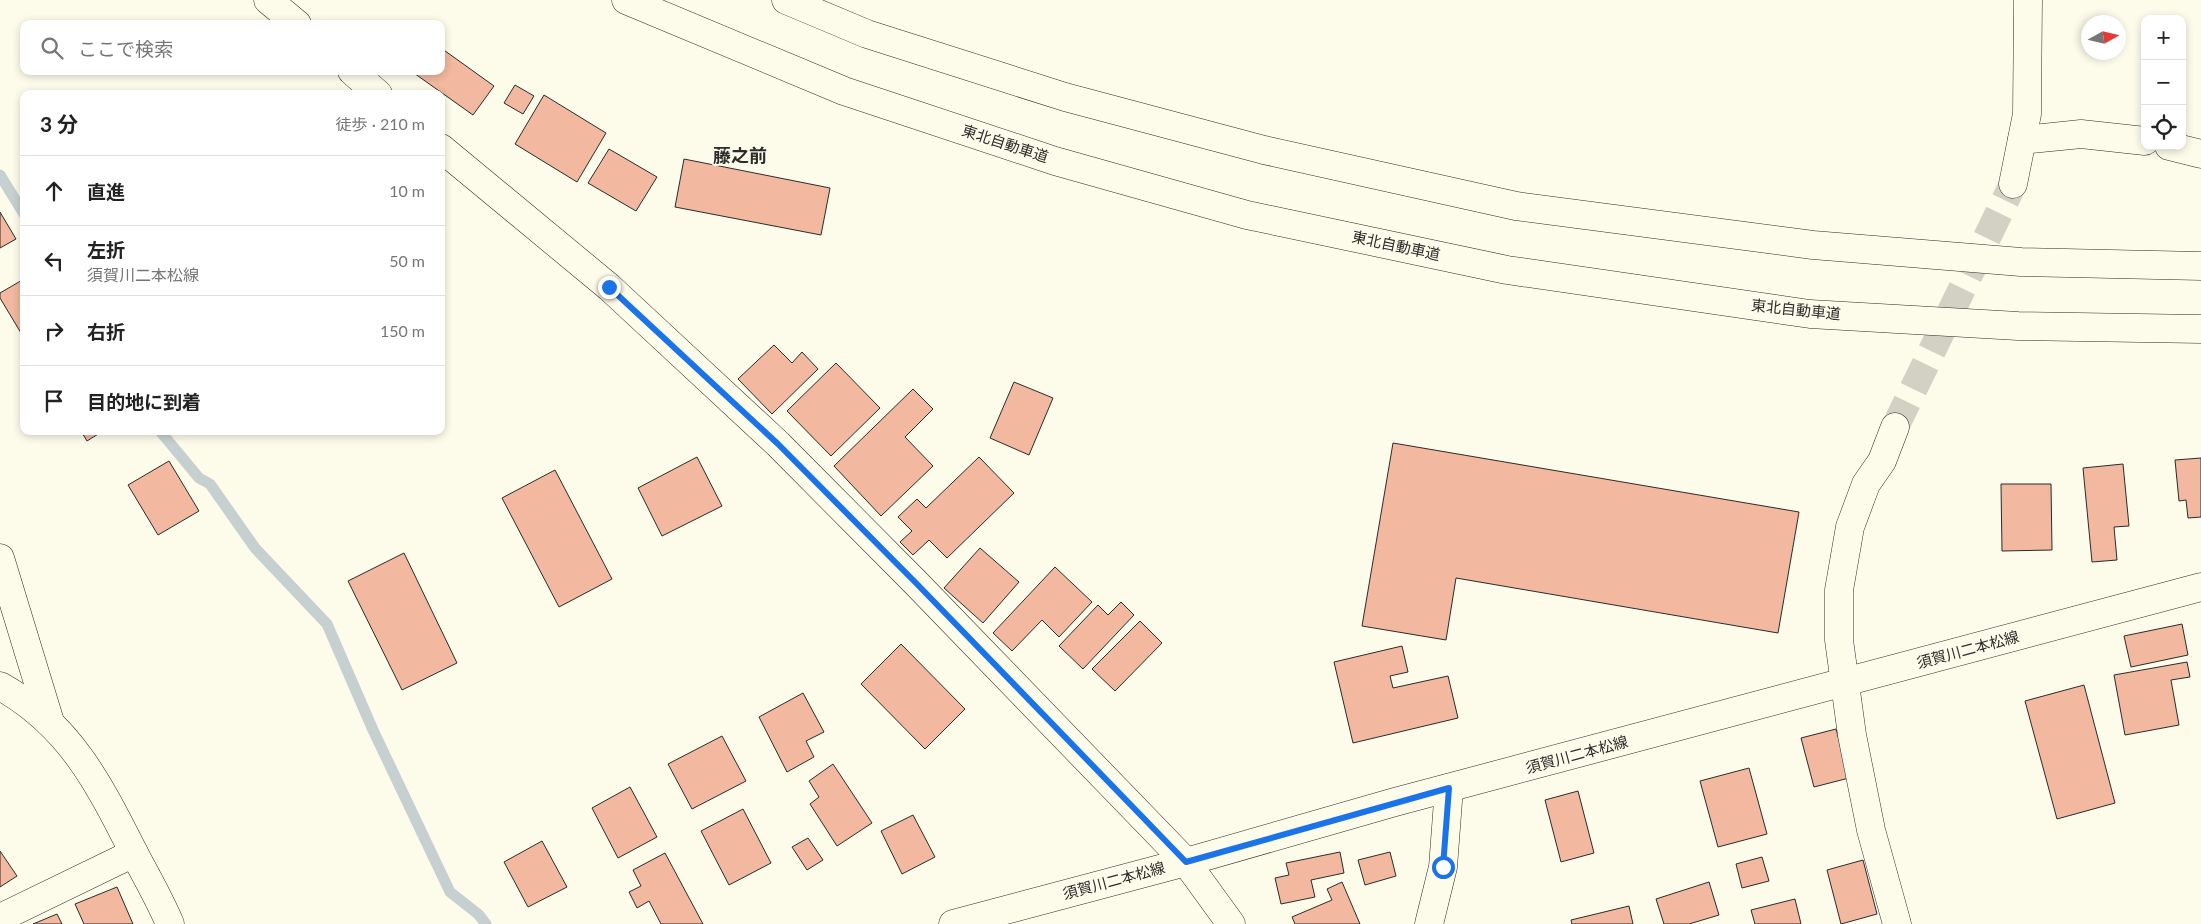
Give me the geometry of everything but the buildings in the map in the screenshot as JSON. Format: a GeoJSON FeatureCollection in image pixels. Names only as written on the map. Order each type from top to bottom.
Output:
{"type":"FeatureCollection","features":[{"type":"Feature","properties":{"kind":"main road"},"geometry":{"type":"LineString","coordinates":[[268,0],[292,20]]}},
{"type":"Feature","properties":{"kind":"main road","name":"東北自動車道"},"geometry":{"type":"LineString","coordinates":[[626,0],[844,91],[1055,160],[1247,214],[1488,266],[1810,314],[2018,326],[2201,329]]}},
{"type":"Feature","properties":{"kind":"main road"},"geometry":{"type":"LineString","coordinates":[[786,0],[867,34],[1065,97],[1264,150],[1516,206],[1813,245],[2021,262],[2201,266]]}},
{"type":"Feature","properties":{"kind":"main road"},"geometry":{"type":"LineString","coordinates":[[2013,184],[2027,114],[2028,0]]}},
{"type":"Feature","properties":{"kind":"main road"},"geometry":{"type":"LineString","coordinates":[[357,75],[373,90]]}},
{"type":"Feature","properties":{"kind":"main road"},"geometry":{"type":"LineString","coordinates":[[2022,140],[2081,134],[2141,140]]}},
{"type":"Feature","properties":{"kind":"main road"},"geometry":{"type":"LineString","coordinates":[[2185,150],[2201,154]]}},
{"type":"Feature","properties":{"kind":"main road"},"geometry":{"type":"LineString","coordinates":[[445,151],[609,287],[778,444],[916,583],[1186,862],[1231,924]]}},
{"type":"Feature","properties":{"kind":"main road"},"geometry":{"type":"LineString","coordinates":[[1895,427],[1882,461],[1866,484],[1850,527],[1839,590],[1839,640],[1852,735],[1871,830],[1897,924]]}},
{"type":"Feature","properties":{"kind":"main road"},"geometry":{"type":"LineString","coordinates":[[0,558],[50,722]]}},
{"type":"Feature","properties":{"kind":"main road","name":"須賀川二本松線"},"geometry":{"type":"LineString","coordinates":[[953,924],[1186,862],[1449,788],[1845,684],[2201,587]]}},
{"type":"Feature","properties":{"kind":"main road"},"geometry":{"type":"LineString","coordinates":[[0,686],[25,700],[68,741],[93,777],[170,924]]}},
{"type":"Feature","properties":{"kind":"main road"},"geometry":{"type":"LineString","coordinates":[[1429,924],[1443,867],[1449,788]]}},
{"type":"Feature","properties":{"kind":"main road"},"geometry":{"type":"LineString","coordinates":[[0,918],[134,853]]}},
{"type":"Feature","properties":{"kind":"waterway"},"geometry":{"type":"LineString","coordinates":[[0,175],[20,208]]}},
{"type":"Feature","properties":{"kind":"waterway"},"geometry":{"type":"LineString","coordinates":[[163,435],[199,478],[210,484],[255,548],[327,624],[373,730],[450,892],[478,914],[486,924]]}},
{"type":"Feature","properties":{"kind":"tunnel"},"geometry":{"type":"LineString","coordinates":[[1895,427],[2013,184]]}},
{"type":"Feature","properties":{"kind":"district","name":"藤之前"},"geometry":{"type":"Point","coordinates":[740,156]}},
{"type":"Feature","properties":{"kind":"route"},"geometry":{"type":"LineString","coordinates":[[609,287],[778,444],[916,583],[1186,862],[1449,788],[1443,867]]}}]}
